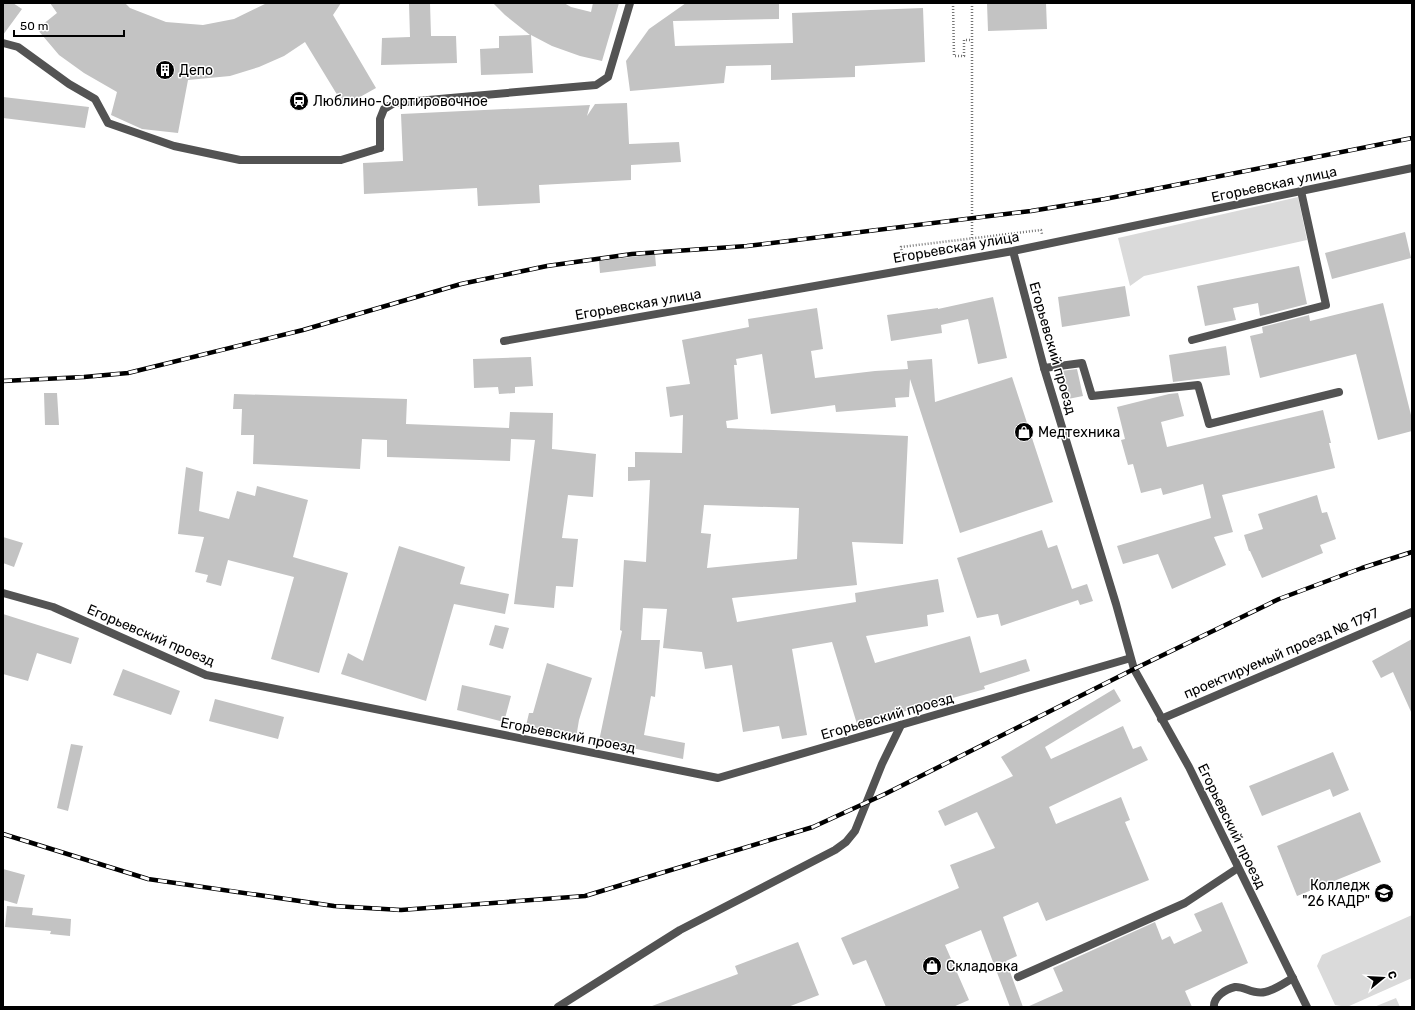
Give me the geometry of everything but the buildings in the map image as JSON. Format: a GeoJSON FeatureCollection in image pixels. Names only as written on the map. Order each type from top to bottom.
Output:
{"type":"FeatureCollection","features":[{"type":"Feature","properties":{"kind":"street"},"geometry":{"type":"LineString","coordinates":[[3,43],[18,46],[69,84],[95,99],[108,123],[174,146],[240,160],[341,160],[380,148],[380,118],[384,109],[394,103],[596,85],[608,77],[630,3]]}},
{"type":"Feature","properties":{"kind":"street","name":"Егорьевская улица"},"geometry":{"type":"LineString","coordinates":[[504,341],[1013,251],[1412,168]]}},
{"type":"Feature","properties":{"kind":"street"},"geometry":{"type":"LineString","coordinates":[[1192,340],[1326,305],[1301,191]]}},
{"type":"Feature","properties":{"kind":"street","name":"Егорьевский проезд"},"geometry":{"type":"LineString","coordinates":[[1013,251],[1044,368],[1116,604],[1134,669],[1189,767],[1307,1007]]}},
{"type":"Feature","properties":{"kind":"street"},"geometry":{"type":"LineString","coordinates":[[1044,368],[1082,362],[1092,396],[1198,385],[1209,424],[1339,392]]}},
{"type":"Feature","properties":{"kind":"street","name":"Егорьевский проезд"},"geometry":{"type":"LineString","coordinates":[[3,593],[53,607],[206,675],[718,778],[1131,658]]}},
{"type":"Feature","properties":{"kind":"street","name":"проектируемый проезд № 1797"},"geometry":{"type":"LineString","coordinates":[[1161,718],[1412,612]]}},
{"type":"Feature","properties":{"kind":"street"},"geometry":{"type":"LineString","coordinates":[[558,1007],[680,930],[835,850],[846,842],[855,830],[882,764],[901,725]]}},
{"type":"Feature","properties":{"kind":"street"},"geometry":{"type":"LineString","coordinates":[[1018,977],[1185,903],[1238,868]]}},
{"type":"Feature","properties":{"kind":"street"},"geometry":{"type":"LineString","coordinates":[[1214,1007],[1216,997],[1234,987],[1242,988],[1255,993],[1265,993],[1293,978]]}},
{"type":"Feature","properties":{"kind":"path"},"geometry":{"type":"LineString","coordinates":[[953,3],[954,56],[964,56],[964,40],[972,40]]}},
{"type":"Feature","properties":{"kind":"path"},"geometry":{"type":"LineString","coordinates":[[972,3],[972,238]]}},
{"type":"Feature","properties":{"kind":"path"},"geometry":{"type":"LineString","coordinates":[[901,247],[1041,230]]}},
{"type":"Feature","properties":{"kind":"shaded area"},"geometry":{"type":"Polygon","coordinates":[[[1298,197],[1307,240],[1144,276],[1130,286],[1118,238],[1298,197]]]}},
{"type":"Feature","properties":{"kind":"shaded area"},"geometry":{"type":"Polygon","coordinates":[[[1412,915],[1412,978],[1347,1007],[1335,1005],[1317,966],[1322,955],[1412,915]]]}},
{"type":"Feature","properties":{"kind":"shaded area"},"geometry":{"type":"Polygon","coordinates":[[[1396,998],[1400,1007],[1374,1007],[1396,998]]]}},
{"type":"Feature","properties":{"kind":"railway"},"geometry":{"type":"LineString","coordinates":[[3,381],[128,373],[303,330],[461,284],[547,266],[632,254],[747,246],[1031,211],[1105,199],[1412,138]]}},
{"type":"Feature","properties":{"kind":"railway"},"geometry":{"type":"LineString","coordinates":[[3,834],[148,879],[334,906],[401,910],[585,896],[813,827],[885,794],[1134,669],[1279,599],[1362,568],[1412,552]]}},
{"type":"Feature","properties":{"kind":"place","name":"Депо"},"geometry":{"type":"Point","coordinates":[165,70]}},
{"type":"Feature","properties":{"kind":"place","name":"Люблино-Сортировочное"},"geometry":{"type":"Point","coordinates":[299,101]}},
{"type":"Feature","properties":{"kind":"place","name":"Медтехника"},"geometry":{"type":"Point","coordinates":[1024,432]}},
{"type":"Feature","properties":{"kind":"place","name":"Колледж \"26 КАДР\""},"geometry":{"type":"Point","coordinates":[1384,893]}},
{"type":"Feature","properties":{"kind":"place","name":"Складовка"},"geometry":{"type":"Point","coordinates":[932,966]}}]}
